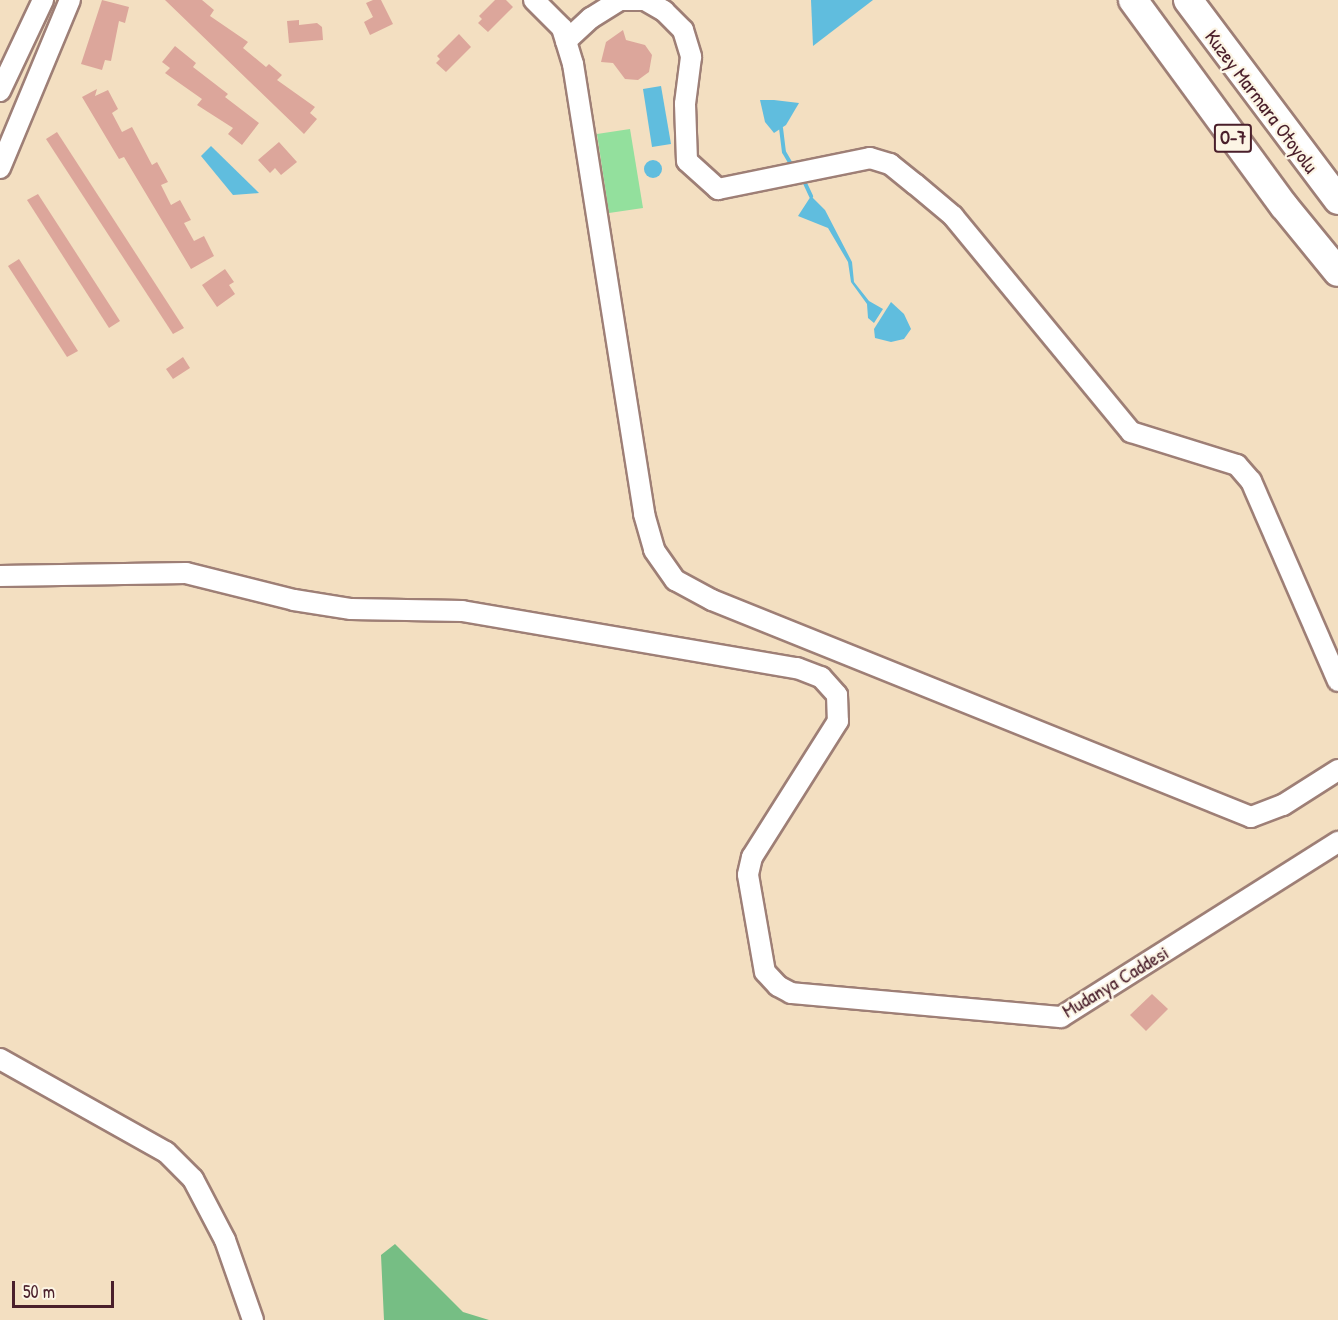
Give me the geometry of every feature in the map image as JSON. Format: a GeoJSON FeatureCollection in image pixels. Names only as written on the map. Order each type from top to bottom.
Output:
{"type":"FeatureCollection","features":[{"type":"Feature","properties":{"kind":"highway","name":"O-7"},"geometry":{"type":"LineString","coordinates":[[1133,0],[1277,197],[1338,272]]}},
{"type":"Feature","properties":{"kind":"highway","name":"Kuzey Marmara Otoyolu"},"geometry":{"type":"LineString","coordinates":[[1188,0],[1338,200]]}},
{"type":"Feature","properties":{"kind":"street"},"geometry":{"type":"LineString","coordinates":[[0,91],[44,0]]}},
{"type":"Feature","properties":{"kind":"street"},"geometry":{"type":"LineString","coordinates":[[0,168],[70,0]]}},
{"type":"Feature","properties":{"kind":"street"},"geometry":{"type":"LineString","coordinates":[[534,0],[562,28],[573,64],[644,514],[654,550],[675,580],[712,600],[1251,817],[1283,805],[1338,770]]}},
{"type":"Feature","properties":{"kind":"street"},"geometry":{"type":"LineString","coordinates":[[566,41],[591,18],[620,0],[645,0],[664,11],[683,30],[691,57],[685,104],[687,161],[718,189],[870,158],[890,164],[915,184],[953,216],[1131,432],[1237,465],[1251,481],[1338,681]]}},
{"type":"Feature","properties":{"kind":"street","name":"Mudanya Caddesi"},"geometry":{"type":"LineString","coordinates":[[0,576],[186,573],[294,600],[351,609],[462,611],[797,668],[821,677],[837,695],[838,721],[752,857],[748,874],[765,972],[778,986],[790,993],[1061,1017],[1338,842]]}},
{"type":"Feature","properties":{"kind":"street"},"geometry":{"type":"LineString","coordinates":[[0,1059],[166,1152],[193,1179],[225,1240],[253,1320]]}},
{"type":"Feature","properties":{"kind":"green space"},"geometry":{"type":"Polygon","coordinates":[[[630,129],[643,208],[609,213],[597,134],[630,129]]]}},
{"type":"Feature","properties":{"kind":"green space"},"geometry":{"type":"Polygon","coordinates":[[[395,1244],[463,1312],[489,1320],[384,1320],[381,1255],[395,1244]]]}},
{"type":"Feature","properties":{"kind":"water"},"geometry":{"type":"Polygon","coordinates":[[[811,0],[873,0],[813,46],[811,0]]]}},
{"type":"Feature","properties":{"kind":"water"},"geometry":{"type":"Polygon","coordinates":[[[661,86],[671,144],[652,147],[643,89],[661,86]]]}},
{"type":"Feature","properties":{"kind":"water"},"geometry":{"type":"Polygon","coordinates":[[[760,100],[799,103],[786,125],[774,133],[765,122],[760,100]]]}},
{"type":"Feature","properties":{"kind":"water"},"geometry":{"type":"Polygon","coordinates":[[[211,146],[259,193],[233,195],[201,156],[211,146]]]}},
{"type":"Feature","properties":{"kind":"water"},"geometry":{"type":"Polygon","coordinates":[[[653,160],[661,165],[662,169],[657,177],[653,178],[645,173],[644,169],[649,161],[653,160]]]}},
{"type":"Feature","properties":{"kind":"water"},"geometry":{"type":"Polygon","coordinates":[[[811,196],[825,210],[852,262],[854,282],[869,301],[883,309],[874,323],[868,318],[867,304],[851,282],[848,262],[828,228],[798,216],[811,196]]]}},
{"type":"Feature","properties":{"kind":"water"},"geometry":{"type":"Polygon","coordinates":[[[891,302],[904,314],[911,329],[904,339],[891,342],[875,338],[874,329],[891,302]]]}},
{"type":"Feature","properties":{"kind":"building"},"geometry":{"type":"Polygon","coordinates":[[[102,0],[129,7],[125,23],[119,21],[111,61],[105,60],[102,70],[81,64],[102,0]]]}},
{"type":"Feature","properties":{"kind":"building"},"geometry":{"type":"Polygon","coordinates":[[[165,0],[202,0],[214,10],[210,16],[248,42],[243,48],[266,67],[269,64],[282,75],[277,80],[315,107],[310,113],[317,119],[304,134],[165,0]]]}},
{"type":"Feature","properties":{"kind":"building"},"geometry":{"type":"Polygon","coordinates":[[[381,0],[393,24],[370,35],[364,22],[373,17],[366,3],[381,0]]]}},
{"type":"Feature","properties":{"kind":"building"},"geometry":{"type":"Polygon","coordinates":[[[495,0],[506,0],[513,7],[488,32],[478,23],[482,19],[479,16],[495,0]]]}},
{"type":"Feature","properties":{"kind":"building"},"geometry":{"type":"Polygon","coordinates":[[[299,20],[299,25],[317,23],[322,27],[323,40],[289,43],[287,21],[299,20]]]}},
{"type":"Feature","properties":{"kind":"building"},"geometry":{"type":"Polygon","coordinates":[[[623,30],[626,40],[645,45],[652,55],[649,72],[638,80],[625,79],[613,63],[601,62],[606,42],[623,30]]]}},
{"type":"Feature","properties":{"kind":"building"},"geometry":{"type":"Polygon","coordinates":[[[459,34],[471,47],[446,72],[436,63],[440,59],[437,56],[459,34]]]}},
{"type":"Feature","properties":{"kind":"building"},"geometry":{"type":"Polygon","coordinates":[[[175,46],[196,63],[193,67],[228,94],[225,97],[259,123],[242,145],[228,134],[233,128],[197,105],[202,99],[165,73],[170,68],[162,62],[175,46]]]}},
{"type":"Feature","properties":{"kind":"building"},"geometry":{"type":"Polygon","coordinates":[[[97,89],[95,96],[108,90],[118,109],[112,113],[122,132],[132,127],[152,165],[157,162],[168,182],[161,185],[171,205],[180,200],[191,220],[184,223],[194,241],[204,236],[214,256],[191,269],[124,157],[119,159],[82,97],[97,89]]]}},
{"type":"Feature","properties":{"kind":"building"},"geometry":{"type":"Polygon","coordinates":[[[57,132],[184,328],[173,334],[46,139],[57,132]]]}},
{"type":"Feature","properties":{"kind":"building"},"geometry":{"type":"Polygon","coordinates":[[[279,142],[297,162],[281,175],[275,168],[270,173],[258,160],[279,142]]]}},
{"type":"Feature","properties":{"kind":"building"},"geometry":{"type":"Polygon","coordinates":[[[38,194],[120,321],[109,328],[27,200],[38,194]]]}},
{"type":"Feature","properties":{"kind":"building"},"geometry":{"type":"Polygon","coordinates":[[[19,259],[78,351],[67,357],[8,266],[19,259]]]}},
{"type":"Feature","properties":{"kind":"building"},"geometry":{"type":"Polygon","coordinates":[[[225,269],[234,282],[229,285],[235,294],[217,307],[202,285],[225,269]]]}},
{"type":"Feature","properties":{"kind":"building"},"geometry":{"type":"Polygon","coordinates":[[[183,357],[190,368],[173,379],[166,369],[183,357]]]}},
{"type":"Feature","properties":{"kind":"building"},"geometry":{"type":"Polygon","coordinates":[[[1152,994],[1168,1009],[1146,1031],[1130,1015],[1152,994]]]}},
{"type":"Feature","properties":{"kind":"waterway"},"geometry":{"type":"LineString","coordinates":[[781,128],[784,152],[792,166]]}},
{"type":"Feature","properties":{"kind":"waterway"},"geometry":{"type":"LineString","coordinates":[[804,181],[811,196]]}}]}
